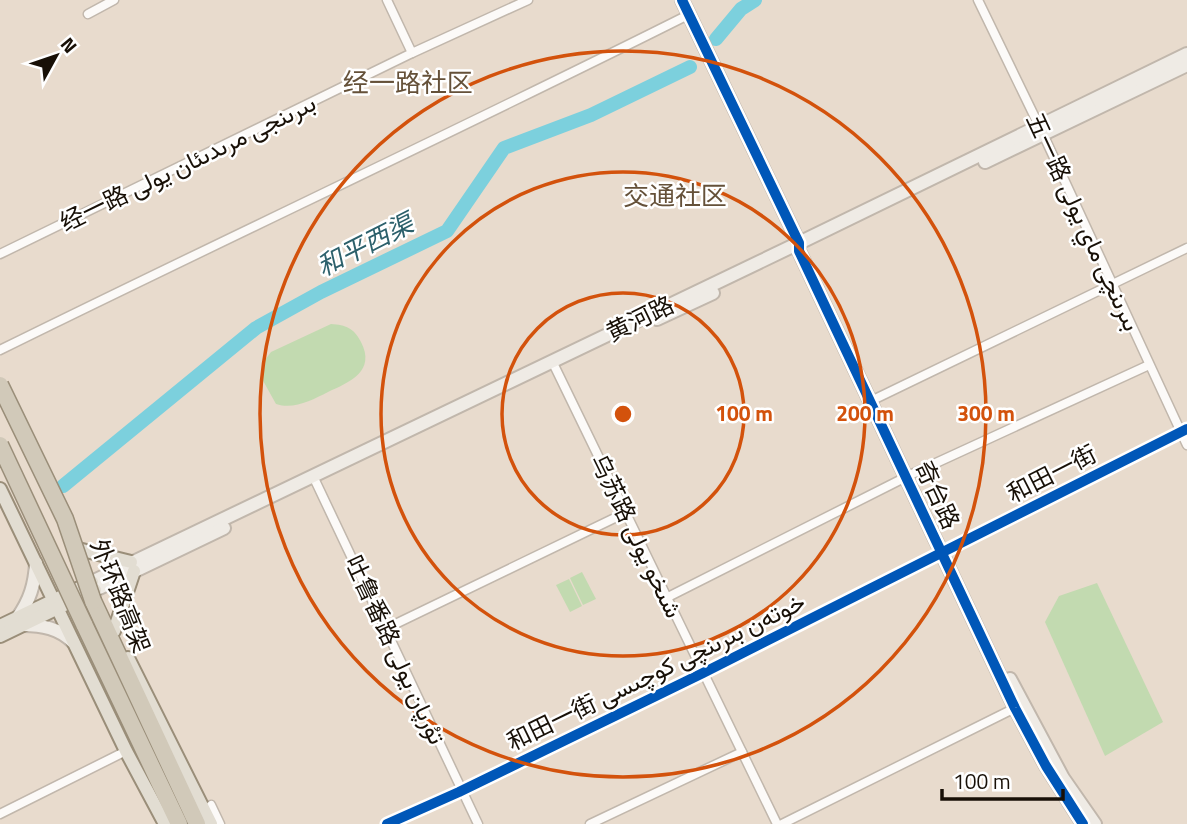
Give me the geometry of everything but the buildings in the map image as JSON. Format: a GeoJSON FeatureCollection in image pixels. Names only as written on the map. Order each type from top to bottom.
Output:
{"type":"FeatureCollection","features":[{"type":"Feature","properties":{"kind":"highway","name":"外环路高架"},"geometry":{"type":"LineString","coordinates":[[0,385],[65,519],[93,591],[197,824]]}},
{"type":"Feature","properties":{"kind":"highway"},"geometry":{"type":"LineString","coordinates":[[0,409],[93,591]]}},
{"type":"Feature","properties":{"kind":"highway"},"geometry":{"type":"LineString","coordinates":[[0,445],[84,624]]}},
{"type":"Feature","properties":{"kind":"highway","name":"外环路高架"},"geometry":{"type":"LineString","coordinates":[[0,467],[46,560],[84,624],[179,824]]}},
{"type":"Feature","properties":{"kind":"main road","name":"奇台路"},"geometry":{"type":"LineString","coordinates":[[682,0],[945,552],[1015,708],[1027,720]]}},
{"type":"Feature","properties":{"kind":"main road","name":"黄河路"},"geometry":{"type":"LineString","coordinates":[[93,591],[133,567],[801,247],[1041,130],[1187,54]]}},
{"type":"Feature","properties":{"kind":"main road","name":"黄河路"},"geometry":{"type":"LineString","coordinates":[[1041,130],[1187,65]]}},
{"type":"Feature","properties":{"kind":"main road","name":"奇台路"},"geometry":{"type":"LineString","coordinates":[[801,247],[877,398],[909,476]]}},
{"type":"Feature","properties":{"kind":"main road"},"geometry":{"type":"LineString","coordinates":[[0,395],[75,548],[93,591],[211,824]]}},
{"type":"Feature","properties":{"kind":"main road"},"geometry":{"type":"LineString","coordinates":[[0,489],[126,751],[165,824]]}},
{"type":"Feature","properties":{"kind":"main road"},"geometry":{"type":"LineString","coordinates":[[75,548],[133,567],[114,631]]}},
{"type":"Feature","properties":{"kind":"main road","name":"奇台路"},"geometry":{"type":"LineString","coordinates":[[945,552],[1009,678],[1027,720]]}},
{"type":"Feature","properties":{"kind":"main road"},"geometry":{"type":"LineString","coordinates":[[0,636],[20,621],[36,581],[36,564]]}},
{"type":"Feature","properties":{"kind":"main road"},"geometry":{"type":"LineString","coordinates":[[0,626],[20,621],[93,591]]}},
{"type":"Feature","properties":{"kind":"main road"},"geometry":{"type":"LineString","coordinates":[[20,621],[64,634],[76,645]]}},
{"type":"Feature","properties":{"kind":"main road"},"geometry":{"type":"LineString","coordinates":[[1027,720],[1046,766],[1083,824]]}},
{"type":"Feature","properties":{"kind":"main road"},"geometry":{"type":"LineString","coordinates":[[1027,720],[1095,824]]}},
{"type":"Feature","properties":{"kind":"street"},"geometry":{"type":"LineString","coordinates":[[88,14],[114,0]]}},
{"type":"Feature","properties":{"kind":"street"},"geometry":{"type":"LineString","coordinates":[[387,0],[412,53]]}},
{"type":"Feature","properties":{"kind":"street","name":"经一路 بىرىنجى مرىدىئان يولى"},"geometry":{"type":"LineString","coordinates":[[0,254],[412,53],[528,0]]}},
{"type":"Feature","properties":{"kind":"street","name":"五一路 بىرىنچى ماي يولى"},"geometry":{"type":"LineString","coordinates":[[978,0],[1149,365],[1184,431],[1187,445]]}},
{"type":"Feature","properties":{"kind":"street"},"geometry":{"type":"LineString","coordinates":[[0,350],[243,230],[505,107],[690,14]]}},
{"type":"Feature","properties":{"kind":"street"},"geometry":{"type":"LineString","coordinates":[[877,398],[1187,248]]}},
{"type":"Feature","properties":{"kind":"street","name":"乌苏路 شىخو يولى"},"geometry":{"type":"LineString","coordinates":[[554,365],[666,598],[780,824]]}},
{"type":"Feature","properties":{"kind":"street"},"geometry":{"type":"LineString","coordinates":[[666,598],[909,476],[1149,365]]}},
{"type":"Feature","properties":{"kind":"street","name":"和田一街"},"geometry":{"type":"LineString","coordinates":[[945,552],[1184,431]]}},
{"type":"Feature","properties":{"kind":"street","name":"吐鲁番路 تۇرپان يولى"},"geometry":{"type":"LineString","coordinates":[[315,480],[478,824]]}},
{"type":"Feature","properties":{"kind":"street"},"geometry":{"type":"LineString","coordinates":[[385,628],[625,513]]}},
{"type":"Feature","properties":{"kind":"street","name":"和田一街 خوتەن بىرىنچى كوچىسى"},"geometry":{"type":"LineString","coordinates":[[387,824],[462,791],[945,552]]}},
{"type":"Feature","properties":{"kind":"street"},"geometry":{"type":"LineString","coordinates":[[780,824],[1015,708]]}},
{"type":"Feature","properties":{"kind":"street"},"geometry":{"type":"LineString","coordinates":[[0,814],[126,751]]}},
{"type":"Feature","properties":{"kind":"street"},"geometry":{"type":"LineString","coordinates":[[590,824],[742,752]]}},
{"type":"Feature","properties":{"kind":"street"},"geometry":{"type":"LineString","coordinates":[[211,806],[220,824]]}},
{"type":"Feature","properties":{"kind":"green space"},"geometry":{"type":"Polygon","coordinates":[[[331,324],[349,328],[358,337],[365,352],[363,368],[352,379],[309,401],[289,406],[276,404],[261,377],[265,360],[271,352],[331,324]]]}},
{"type":"Feature","properties":{"kind":"green space"},"geometry":{"type":"Polygon","coordinates":[[[582,572],[596,599],[583,605],[570,578],[582,572]]]}},
{"type":"Feature","properties":{"kind":"green space"},"geometry":{"type":"Polygon","coordinates":[[[569,579],[582,606],[570,612],[556,585],[569,579]]]}},
{"type":"Feature","properties":{"kind":"green space"},"geometry":{"type":"Polygon","coordinates":[[[1097,583],[1163,722],[1105,756],[1045,622],[1059,596],[1097,583]]]}},
{"type":"Feature","properties":{"kind":"waterway","name":"和平西渠"},"geometry":{"type":"LineString","coordinates":[[716,39],[741,9],[755,0]]}},
{"type":"Feature","properties":{"kind":"waterway","name":"和平西渠"},"geometry":{"type":"LineString","coordinates":[[63,486],[256,328],[321,292],[447,231],[504,148],[591,115],[690,67]]}},
{"type":"Feature","properties":{"kind":"cycle path"},"geometry":{"type":"LineString","coordinates":[[682,0],[799,243],[799,251],[1015,708],[1046,766],[1083,824]]}},
{"type":"Feature","properties":{"kind":"cycle path"},"geometry":{"type":"LineString","coordinates":[[387,824],[459,792],[703,673],[1187,429]]}},
{"type":"Feature","properties":{"kind":"district","name":"经一路社区"},"geometry":{"type":"Point","coordinates":[408,83]}},
{"type":"Feature","properties":{"kind":"district","name":"交通社区"},"geometry":{"type":"Point","coordinates":[675,196]}}]}
